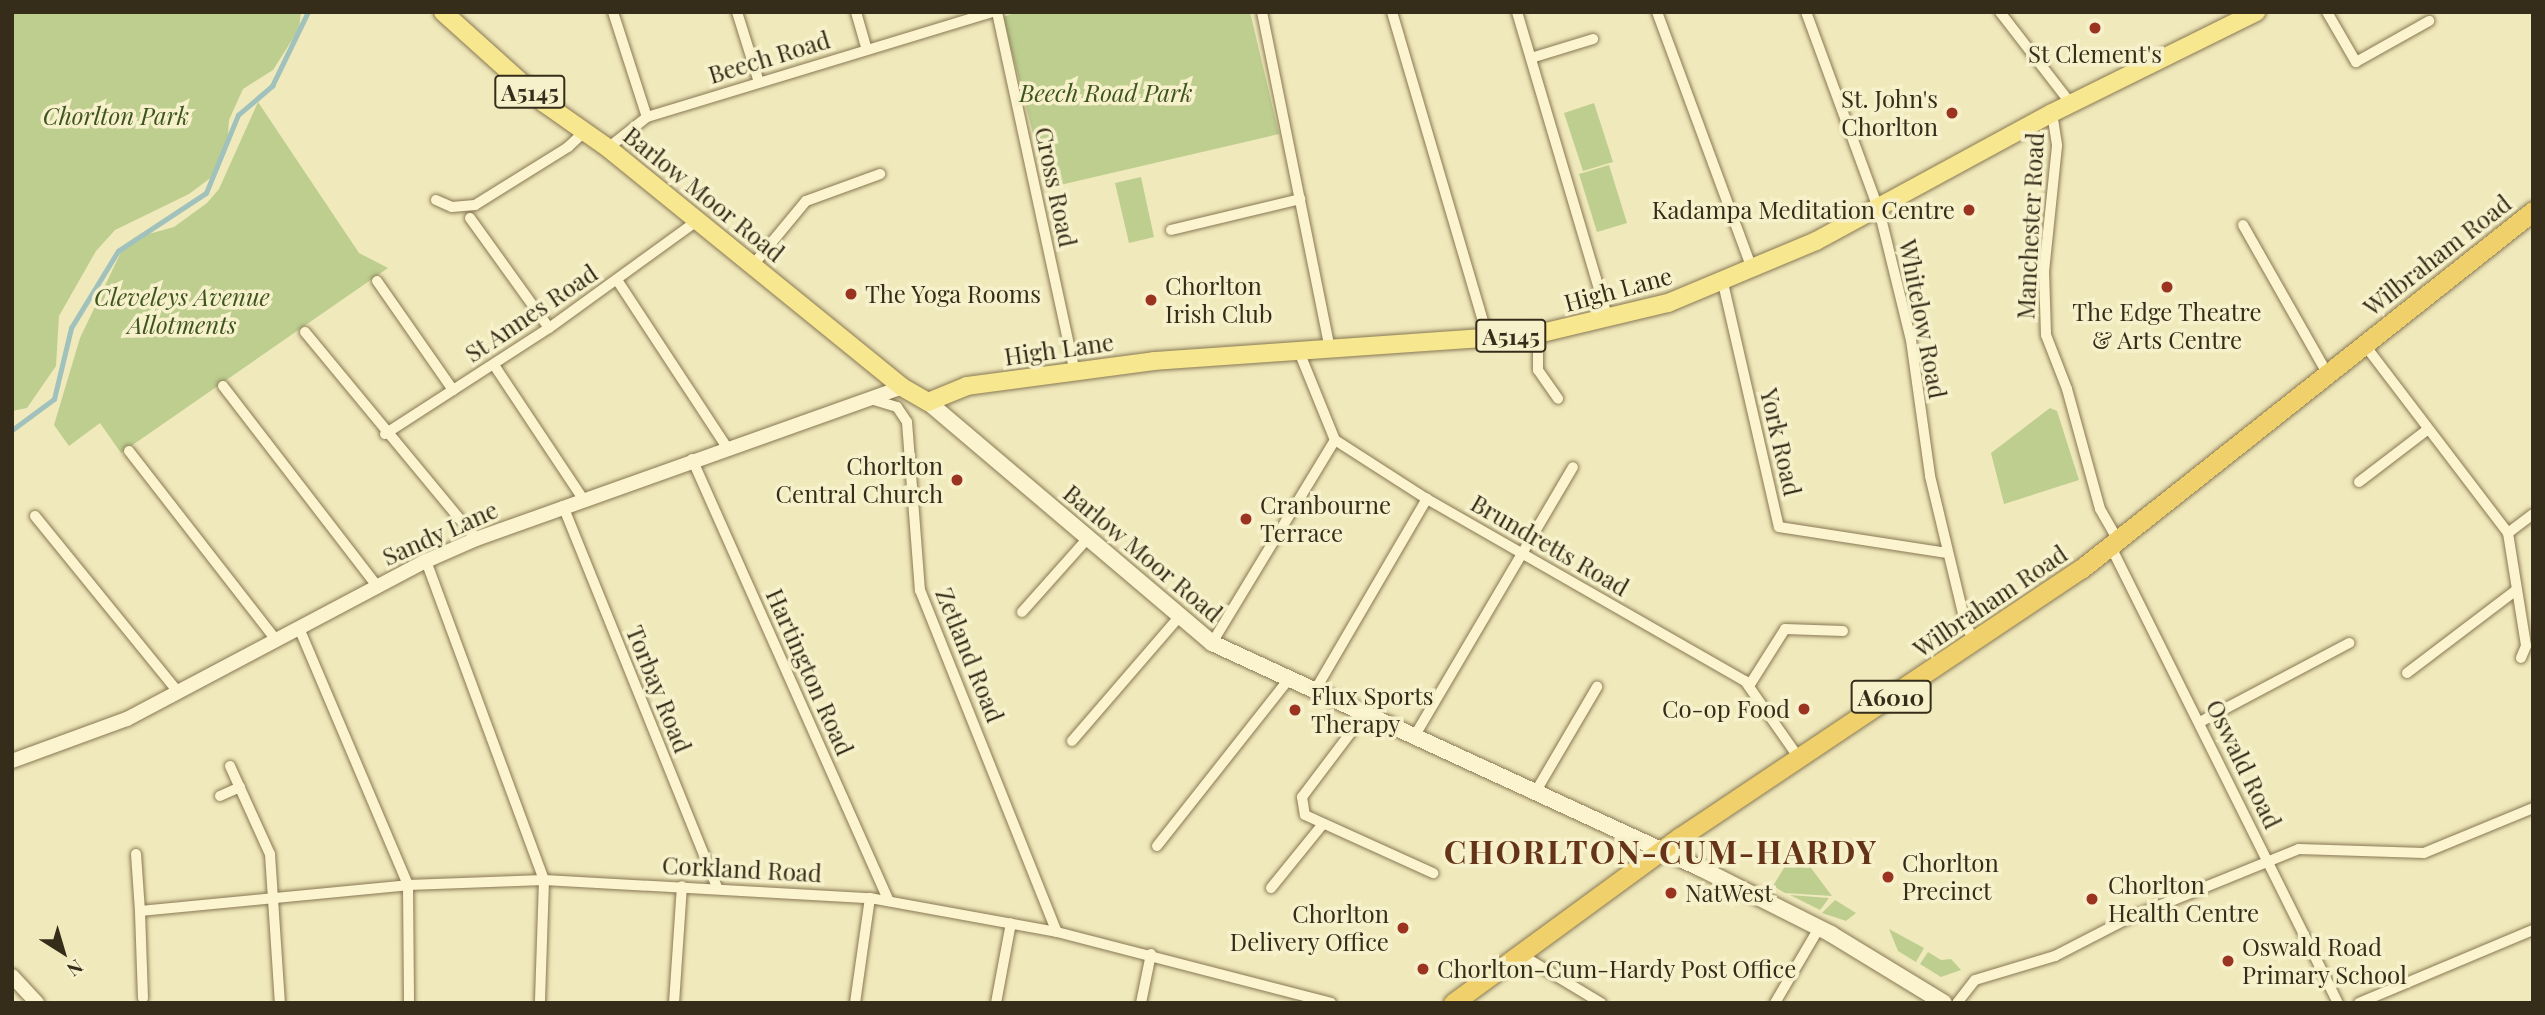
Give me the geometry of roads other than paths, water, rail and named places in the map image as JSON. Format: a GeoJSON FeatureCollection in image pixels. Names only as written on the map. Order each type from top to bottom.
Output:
{"type":"FeatureCollection","features":[{"type":"Feature","properties":{"kind":"highway","name":"Wilbraham Road"},"geometry":{"type":"LineString","coordinates":[[1453,1003],[1661,850],[1975,642],[2113,542],[2533,211]]}},
{"type":"Feature","properties":{"kind":"main road","name":"Barlow Moor Road"},"geometry":{"type":"LineString","coordinates":[[443,12],[544,103],[607,148],[902,387],[928,402],[1178,618],[1212,643],[1661,850],[1819,928],[1944,1003]]}},
{"type":"Feature","properties":{"kind":"main road","name":"A5145"},"geometry":{"type":"LineString","coordinates":[[2071,104],[2256,12]]}},
{"type":"Feature","properties":{"kind":"main road","name":"High Lane"},"geometry":{"type":"LineString","coordinates":[[928,402],[967,387],[1154,361],[1300,354],[1538,334],[1608,320],[1753,271],[1879,210],[2071,104]]}},
{"type":"Feature","properties":{"kind":"street"},"geometry":{"type":"LineString","coordinates":[[613,12],[647,117]]}},
{"type":"Feature","properties":{"kind":"street"},"geometry":{"type":"LineString","coordinates":[[737,12],[760,82]]}},
{"type":"Feature","properties":{"kind":"street"},"geometry":{"type":"LineString","coordinates":[[856,12],[866,48]]}},
{"type":"Feature","properties":{"kind":"street","name":"Beech Road"},"geometry":{"type":"LineString","coordinates":[[607,148],[647,117],[866,48],[995,12]]}},
{"type":"Feature","properties":{"kind":"street","name":"Cross Road"},"geometry":{"type":"LineString","coordinates":[[995,12],[1075,372]]}},
{"type":"Feature","properties":{"kind":"street"},"geometry":{"type":"LineString","coordinates":[[1262,12],[1330,350]]}},
{"type":"Feature","properties":{"kind":"street"},"geometry":{"type":"LineString","coordinates":[[1392,12],[1488,338]]}},
{"type":"Feature","properties":{"kind":"street"},"geometry":{"type":"LineString","coordinates":[[1517,12],[1608,320]]}},
{"type":"Feature","properties":{"kind":"street"},"geometry":{"type":"LineString","coordinates":[[1657,12],[1753,271]]}},
{"type":"Feature","properties":{"kind":"street","name":"Whitelow Road"},"geometry":{"type":"LineString","coordinates":[[1805,12],[1879,210],[1911,340],[1930,476],[1947,553],[1965,622],[1975,642]]}},
{"type":"Feature","properties":{"kind":"street"},"geometry":{"type":"LineString","coordinates":[[2000,12],[2071,104]]}},
{"type":"Feature","properties":{"kind":"street"},"geometry":{"type":"LineString","coordinates":[[2327,12],[2356,62],[2429,21]]}},
{"type":"Feature","properties":{"kind":"street"},"geometry":{"type":"LineString","coordinates":[[1531,58],[1593,39]]}},
{"type":"Feature","properties":{"kind":"street","name":"Manchester Road"},"geometry":{"type":"LineString","coordinates":[[2052,113],[2057,146],[2044,271],[2046,335],[2067,389],[2100,509],[2113,542]]}},
{"type":"Feature","properties":{"kind":"street"},"geometry":{"type":"LineString","coordinates":[[436,200],[452,207],[475,205],[568,147],[585,131]]}},
{"type":"Feature","properties":{"kind":"street"},"geometry":{"type":"LineString","coordinates":[[753,265],[806,201],[880,174]]}},
{"type":"Feature","properties":{"kind":"street"},"geometry":{"type":"LineString","coordinates":[[1171,230],[1300,199]]}},
{"type":"Feature","properties":{"kind":"street"},"geometry":{"type":"LineString","coordinates":[[470,218],[549,328]]}},
{"type":"Feature","properties":{"kind":"street","name":"St Annes Road"},"geometry":{"type":"LineString","coordinates":[[385,433],[549,328],[697,221]]}},
{"type":"Feature","properties":{"kind":"street"},"geometry":{"type":"LineString","coordinates":[[2243,225],[2327,373]]}},
{"type":"Feature","properties":{"kind":"street"},"geometry":{"type":"LineString","coordinates":[[617,280],[726,446]]}},
{"type":"Feature","properties":{"kind":"street"},"geometry":{"type":"LineString","coordinates":[[377,281],[453,390]]}},
{"type":"Feature","properties":{"kind":"street","name":"York Road"},"geometry":{"type":"LineString","coordinates":[[1723,283],[1779,527],[1947,553]]}},
{"type":"Feature","properties":{"kind":"street"},"geometry":{"type":"LineString","coordinates":[[305,332],[385,433],[475,539]]}},
{"type":"Feature","properties":{"kind":"street"},"geometry":{"type":"LineString","coordinates":[[1538,334],[1538,370],[1558,399]]}},
{"type":"Feature","properties":{"kind":"street"},"geometry":{"type":"LineString","coordinates":[[2364,344],[2508,533],[2515,591],[2526,646],[2521,658]]}},
{"type":"Feature","properties":{"kind":"street"},"geometry":{"type":"LineString","coordinates":[[1212,643],[1335,440],[1300,354]]}},
{"type":"Feature","properties":{"kind":"street"},"geometry":{"type":"LineString","coordinates":[[494,365],[583,499]]}},
{"type":"Feature","properties":{"kind":"street"},"geometry":{"type":"LineString","coordinates":[[223,386],[377,586]]}},
{"type":"Feature","properties":{"kind":"street","name":"Sandy Lane"},"geometry":{"type":"LineString","coordinates":[[12,761],[99,733],[180,693],[377,586],[475,539],[726,446],[874,400],[902,387]]}},
{"type":"Feature","properties":{"kind":"street","name":"Zetland Road"},"geometry":{"type":"LineString","coordinates":[[874,400],[897,407],[907,422],[920,590],[1052,910],[1057,932]]}},
{"type":"Feature","properties":{"kind":"street"},"geometry":{"type":"LineString","coordinates":[[2359,482],[2427,430]]}},
{"type":"Feature","properties":{"kind":"street","name":"Brundretts Road"},"geometry":{"type":"LineString","coordinates":[[1335,440],[1427,499],[1749,685],[1799,758]]}},
{"type":"Feature","properties":{"kind":"street"},"geometry":{"type":"LineString","coordinates":[[129,451],[276,640]]}},
{"type":"Feature","properties":{"kind":"street","name":"Hartington Road"},"geometry":{"type":"LineString","coordinates":[[692,459],[889,901]]}},
{"type":"Feature","properties":{"kind":"street"},"geometry":{"type":"LineString","coordinates":[[1415,737],[1573,467]]}},
{"type":"Feature","properties":{"kind":"street"},"geometry":{"type":"LineString","coordinates":[[1314,692],[1427,499]]}},
{"type":"Feature","properties":{"kind":"street","name":"Torbay Road"},"geometry":{"type":"LineString","coordinates":[[563,506],[717,888]]}},
{"type":"Feature","properties":{"kind":"street"},"geometry":{"type":"LineString","coordinates":[[2508,533],[2533,514]]}},
{"type":"Feature","properties":{"kind":"street"},"geometry":{"type":"LineString","coordinates":[[35,516],[180,693]]}},
{"type":"Feature","properties":{"kind":"street"},"geometry":{"type":"LineString","coordinates":[[1022,612],[1087,539]]}},
{"type":"Feature","properties":{"kind":"street","name":"Oswald Road"},"geometry":{"type":"LineString","coordinates":[[2113,542],[2338,1003]]}},
{"type":"Feature","properties":{"kind":"street"},"geometry":{"type":"LineString","coordinates":[[426,561],[544,880],[540,1003]]}},
{"type":"Feature","properties":{"kind":"street"},"geometry":{"type":"LineString","coordinates":[[2407,674],[2515,591]]}},
{"type":"Feature","properties":{"kind":"street"},"geometry":{"type":"LineString","coordinates":[[1072,741],[1178,618]]}},
{"type":"Feature","properties":{"kind":"street"},"geometry":{"type":"LineString","coordinates":[[299,628],[408,885],[409,1003]]}},
{"type":"Feature","properties":{"kind":"street"},"geometry":{"type":"LineString","coordinates":[[1749,685],[1785,629],[1843,632]]}},
{"type":"Feature","properties":{"kind":"street"},"geometry":{"type":"LineString","coordinates":[[2200,722],[2349,643]]}},
{"type":"Feature","properties":{"kind":"street"},"geometry":{"type":"LineString","coordinates":[[1157,846],[1288,680]]}},
{"type":"Feature","properties":{"kind":"street"},"geometry":{"type":"LineString","coordinates":[[1536,791],[1597,687]]}},
{"type":"Feature","properties":{"kind":"street"},"geometry":{"type":"LineString","coordinates":[[1364,715],[1302,797],[1306,815],[1322,825],[1433,873]]}},
{"type":"Feature","properties":{"kind":"street"},"geometry":{"type":"LineString","coordinates":[[230,766],[270,854],[275,895],[280,1003]]}},
{"type":"Feature","properties":{"kind":"street"},"geometry":{"type":"LineString","coordinates":[[220,796],[240,787]]}},
{"type":"Feature","properties":{"kind":"street"},"geometry":{"type":"LineString","coordinates":[[1957,1003],[1975,980],[2055,956],[2129,918],[2299,849],[2424,853],[2533,808]]}},
{"type":"Feature","properties":{"kind":"street"},"geometry":{"type":"LineString","coordinates":[[1271,888],[1322,825]]}},
{"type":"Feature","properties":{"kind":"street"},"geometry":{"type":"LineString","coordinates":[[136,854],[143,998]]}},
{"type":"Feature","properties":{"kind":"street","name":"Corkland Road"},"geometry":{"type":"LineString","coordinates":[[140,911],[275,895],[408,885],[544,880],[870,898],[1057,932],[1151,954],[1331,1003]]}},
{"type":"Feature","properties":{"kind":"street"},"geometry":{"type":"LineString","coordinates":[[674,1003],[682,886]]}},
{"type":"Feature","properties":{"kind":"street"},"geometry":{"type":"LineString","coordinates":[[855,1003],[870,898]]}},
{"type":"Feature","properties":{"kind":"street"},"geometry":{"type":"LineString","coordinates":[[996,1003],[1011,923]]}},
{"type":"Feature","properties":{"kind":"street"},"geometry":{"type":"LineString","coordinates":[[1775,1003],[1819,928]]}},
{"type":"Feature","properties":{"kind":"street"},"geometry":{"type":"LineString","coordinates":[[2358,1003],[2533,930]]}},
{"type":"Feature","properties":{"kind":"street"},"geometry":{"type":"LineString","coordinates":[[1141,1003],[1151,954]]}},
{"type":"Feature","properties":{"kind":"street"},"geometry":{"type":"LineString","coordinates":[[1520,954],[1601,1003]]}},
{"type":"Feature","properties":{"kind":"street"},"geometry":{"type":"LineString","coordinates":[[12,976],[37,1003]]}},
{"type":"Feature","properties":{"kind":"waterway"},"geometry":{"type":"LineString","coordinates":[[12,430],[54,399],[71,328],[118,251],[206,193],[238,115],[272,86],[308,12]]}},
{"type":"Feature","properties":{"kind":"place","name":"St Clement's"},"geometry":{"type":"Point","coordinates":[2095,28]}},
{"type":"Feature","properties":{"kind":"place","name":"St. John's Chorlton"},"geometry":{"type":"Point","coordinates":[1952,113]}},
{"type":"Feature","properties":{"kind":"place","name":"Kadampa Meditation Centre"},"geometry":{"type":"Point","coordinates":[1969,210]}},
{"type":"Feature","properties":{"kind":"place","name":"The Edge Theatre & Arts Centre"},"geometry":{"type":"Point","coordinates":[2167,287]}},
{"type":"Feature","properties":{"kind":"place","name":"The Yoga Rooms"},"geometry":{"type":"Point","coordinates":[851,294]}},
{"type":"Feature","properties":{"kind":"place","name":"Chorlton Irish Club"},"geometry":{"type":"Point","coordinates":[1151,300]}},
{"type":"Feature","properties":{"kind":"place","name":"Chorlton Central Church"},"geometry":{"type":"Point","coordinates":[957,480]}},
{"type":"Feature","properties":{"kind":"place","name":"Cranbourne Terrace"},"geometry":{"type":"Point","coordinates":[1246,519]}},
{"type":"Feature","properties":{"kind":"place","name":"Co-op Food"},"geometry":{"type":"Point","coordinates":[1804,709]}},
{"type":"Feature","properties":{"kind":"place","name":"Flux Sports Therapy"},"geometry":{"type":"Point","coordinates":[1295,710]}},
{"type":"Feature","properties":{"kind":"place","name":"Chorlton Precinct"},"geometry":{"type":"Point","coordinates":[1888,877]}},
{"type":"Feature","properties":{"kind":"place","name":"NatWest"},"geometry":{"type":"Point","coordinates":[1671,893]}},
{"type":"Feature","properties":{"kind":"place","name":"Chorlton Health Centre"},"geometry":{"type":"Point","coordinates":[2092,899]}},
{"type":"Feature","properties":{"kind":"place","name":"Chorlton Delivery Office"},"geometry":{"type":"Point","coordinates":[1403,928]}},
{"type":"Feature","properties":{"kind":"place","name":"Oswald Road Primary School"},"geometry":{"type":"Point","coordinates":[2228,961]}},
{"type":"Feature","properties":{"kind":"place","name":"Chorlton-Cum-Hardy Post Office"},"geometry":{"type":"Point","coordinates":[1423,969]}},
{"type":"Feature","properties":{"kind":"district","name":"CHORLTON-CUM-HARDY"},"geometry":{"type":"Point","coordinates":[1661,851]}},
{"type":"Feature","properties":{"kind":"park label","name":"Beech Road Park"},"geometry":{"type":"Point","coordinates":[1106,93]}},
{"type":"Feature","properties":{"kind":"park label","name":"Chorlton Park"},"geometry":{"type":"Point","coordinates":[116,116]}},
{"type":"Feature","properties":{"kind":"park label","name":"Cleveleys Avenue Allotments"},"geometry":{"type":"Point","coordinates":[182,311]}}]}
